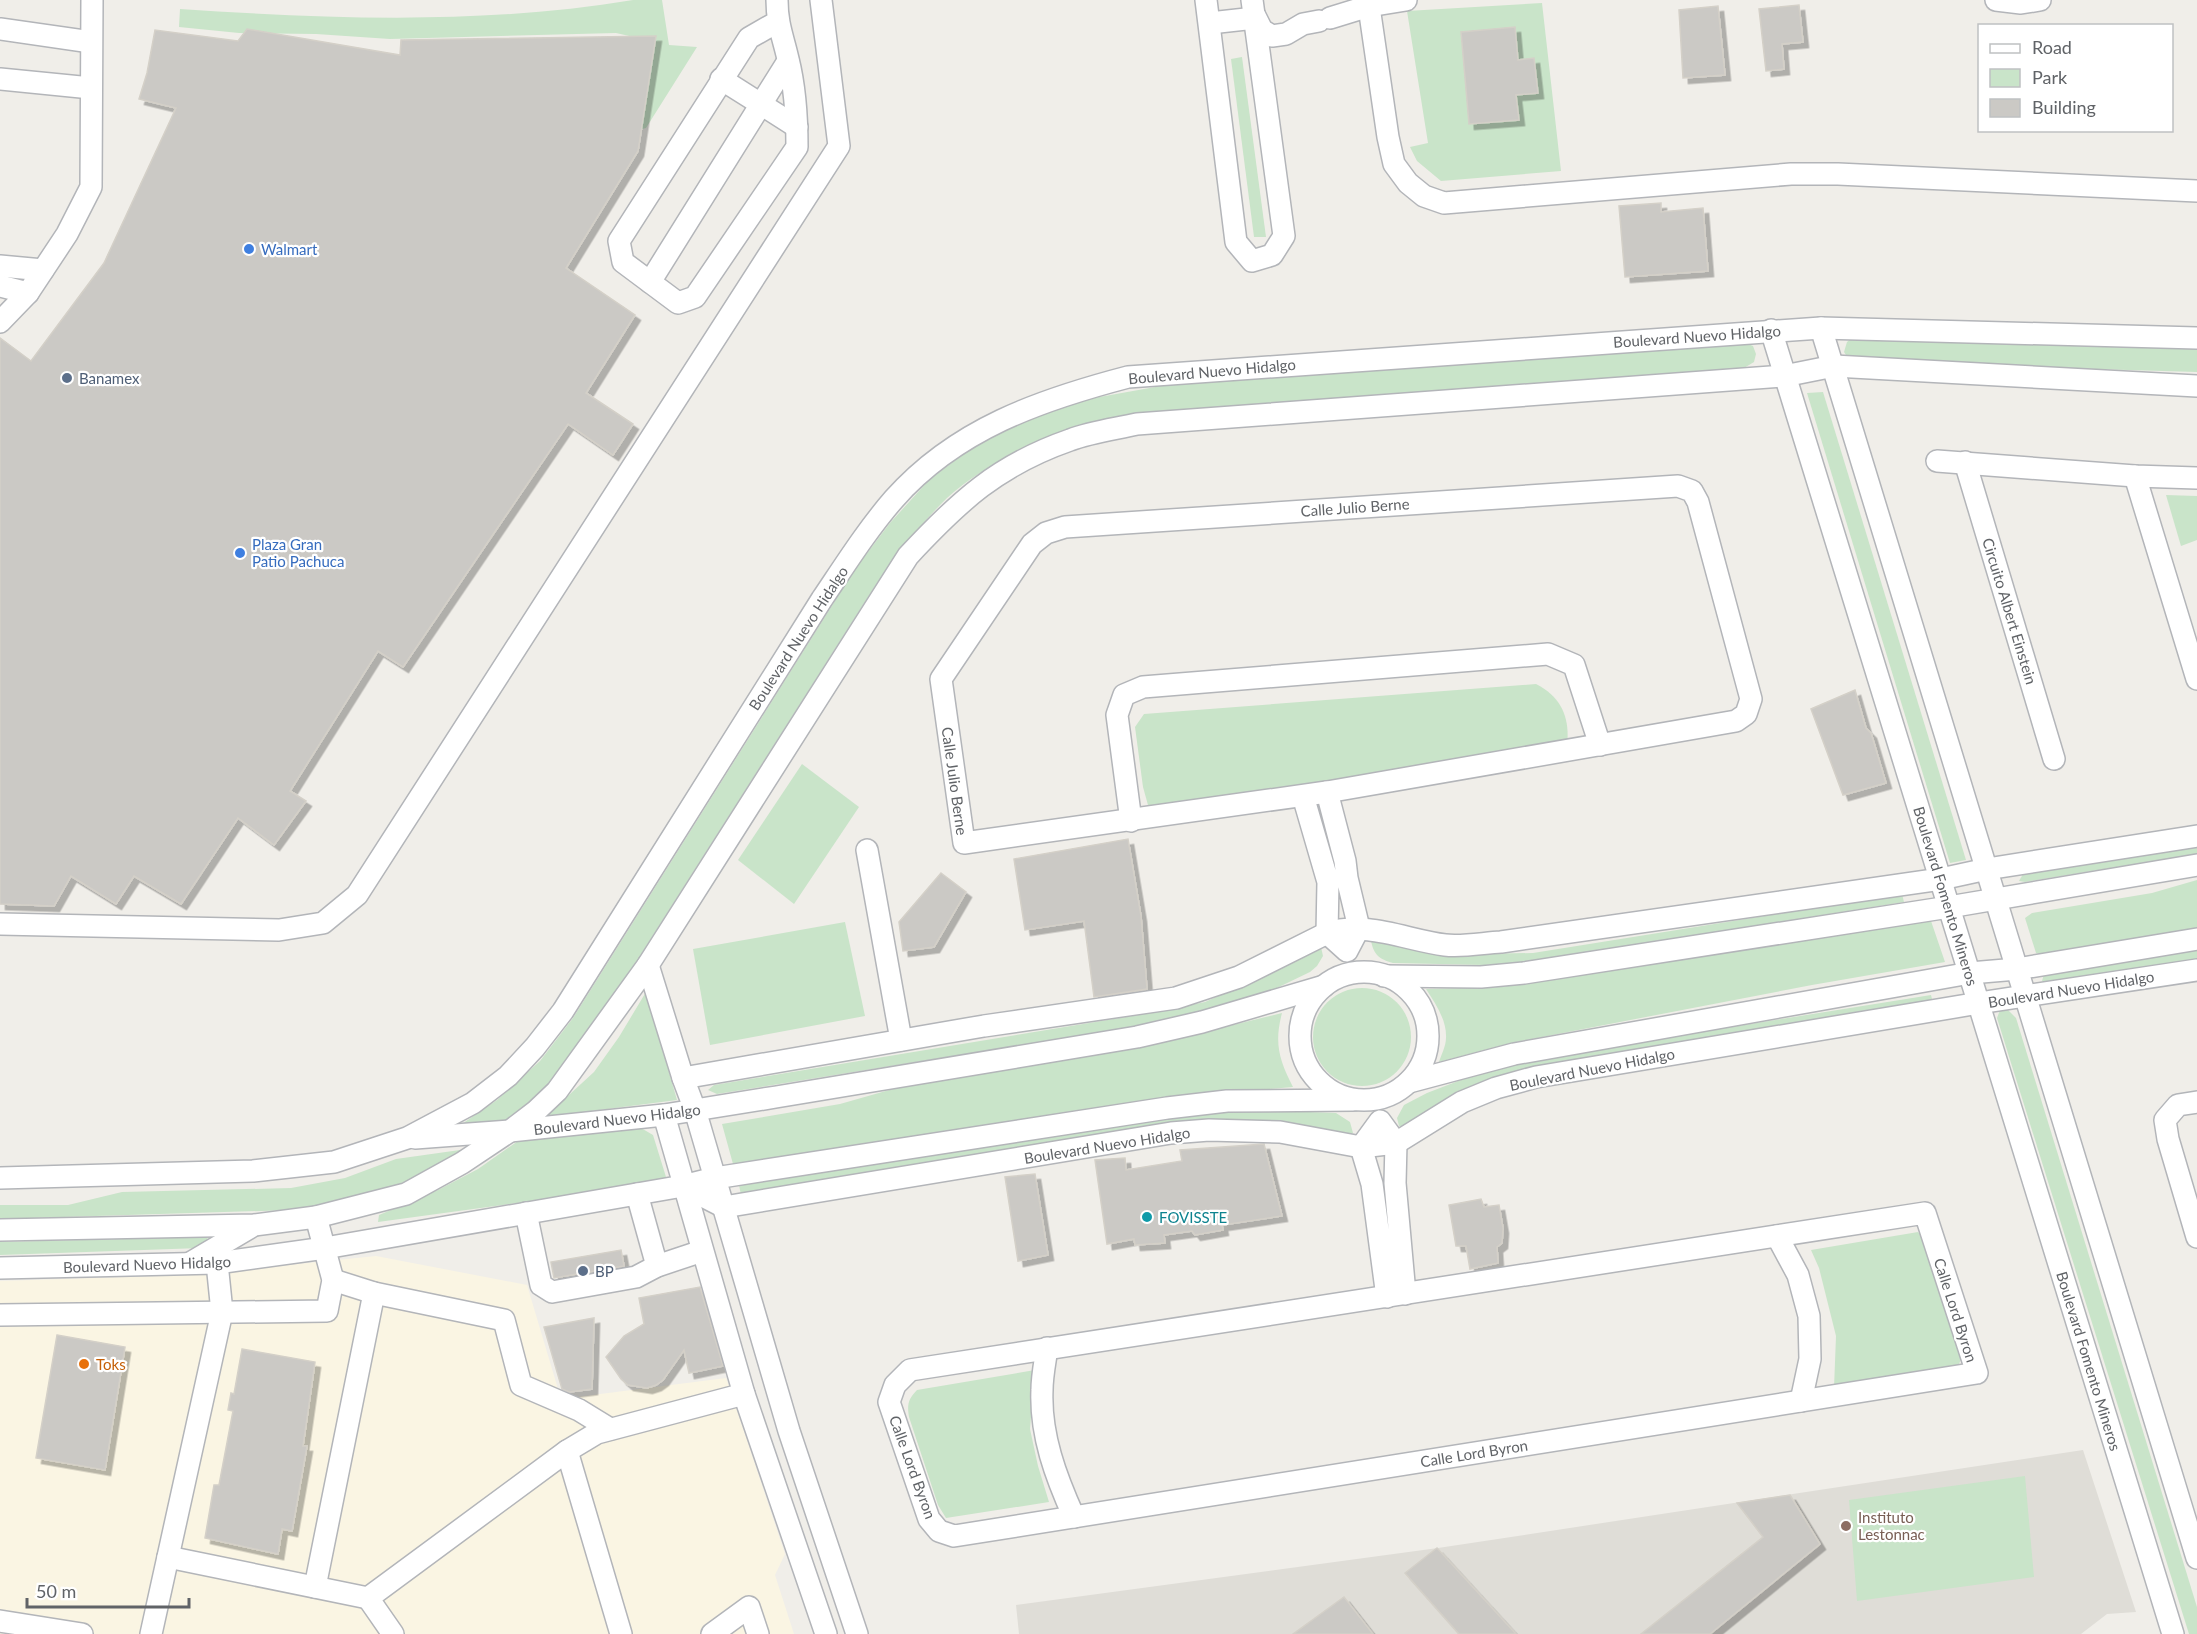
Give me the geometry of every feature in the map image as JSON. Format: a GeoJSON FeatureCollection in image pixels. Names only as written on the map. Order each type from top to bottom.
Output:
{"type":"FeatureCollection","features":[{"type":"Feature","properties":{"kind":"street"},"geometry":{"type":"LineString","coordinates":[[0,322],[28,293],[67,234],[91,187],[92,0]]}},
{"type":"Feature","properties":{"kind":"street"},"geometry":{"type":"LineString","coordinates":[[777,0],[777,22],[788,61],[797,127],[797,147],[695,297],[678,303],[623,262],[620,241],[749,38],[777,22]]}},
{"type":"Feature","properties":{"kind":"street"},"geometry":{"type":"LineString","coordinates":[[0,924],[279,930],[323,923],[357,895],[839,146],[821,0]]}},
{"type":"Feature","properties":{"kind":"street"},"geometry":{"type":"LineString","coordinates":[[1206,0],[1236,242],[1252,261],[1272,255],[1284,237],[1257,6]]}},
{"type":"Feature","properties":{"kind":"street"},"geometry":{"type":"LineString","coordinates":[[1257,6],[1262,30],[1272,36],[1286,34],[1304,24],[1368,3],[1406,0]]}},
{"type":"Feature","properties":{"kind":"street"},"geometry":{"type":"LineString","coordinates":[[1996,0],[2021,3],[2040,0]]}},
{"type":"Feature","properties":{"kind":"street"},"geometry":{"type":"LineString","coordinates":[[1368,3],[1394,164],[1416,190],[1424,196],[1444,203],[1803,174],[2197,191]]}},
{"type":"Feature","properties":{"kind":"street"},"geometry":{"type":"LineString","coordinates":[[1210,23],[1257,6]]}},
{"type":"Feature","properties":{"kind":"street"},"geometry":{"type":"LineString","coordinates":[[0,29],[91,42]]}},
{"type":"Feature","properties":{"kind":"street"},"geometry":{"type":"LineString","coordinates":[[650,282],[788,61]]}},
{"type":"Feature","properties":{"kind":"street"},"geometry":{"type":"LineString","coordinates":[[0,79],[91,88]]}},
{"type":"Feature","properties":{"kind":"street"},"geometry":{"type":"LineString","coordinates":[[721,79],[797,127]]}},
{"type":"Feature","properties":{"kind":"street"},"geometry":{"type":"LineString","coordinates":[[0,266],[43,270]]}},
{"type":"Feature","properties":{"kind":"street"},"geometry":{"type":"LineString","coordinates":[[0,286],[28,293]]}},
{"type":"Feature","properties":{"kind":"street"},"geometry":{"type":"LineString","coordinates":[[1821,328],[2197,1558]]}},
{"type":"Feature","properties":{"kind":"street","name":"Boulevard Nuevo Hidalgo"},"geometry":{"type":"LineString","coordinates":[[0,1178],[253,1171],[334,1162],[407,1138],[473,1103],[508,1076],[535,1047],[563,1011],[853,553],[894,499],[934,462],[982,429],[1034,405],[1066,393],[1128,377],[1771,330],[1821,328],[2197,338]]}},
{"type":"Feature","properties":{"kind":"street","name":"Boulevard Fomento Mineros"},"geometry":{"type":"LineString","coordinates":[[1771,330],[2173,1634]]}},
{"type":"Feature","properties":{"kind":"street","name":"Boulevard Nuevo Hidalgo"},"geometry":{"type":"LineString","coordinates":[[0,1230],[254,1225],[316,1218],[406,1194],[510,1131],[557,1091],[648,965],[908,556],[945,516],[987,480],[1025,458],[1071,439],[1137,424],[1784,376],[1834,366],[2197,386]]}},
{"type":"Feature","properties":{"kind":"street"},"geometry":{"type":"LineString","coordinates":[[1937,461],[2135,476],[2197,478]]}},
{"type":"Feature","properties":{"kind":"street","name":"Circuito Albert Einstein"},"geometry":{"type":"LineString","coordinates":[[1965,462],[2054,759]]}},
{"type":"Feature","properties":{"kind":"street"},"geometry":{"type":"LineString","coordinates":[[2135,476],[2197,679]]}},
{"type":"Feature","properties":{"kind":"street","name":"Calle Julio Berne"},"geometry":{"type":"LineString","coordinates":[[1678,486],[1692,491],[1698,502],[1751,699],[1746,714],[1736,721],[1327,792],[964,843],[941,679],[1032,544],[1046,533],[1065,527],[1678,486]]}},
{"type":"Feature","properties":{"kind":"street"},"geometry":{"type":"LineString","coordinates":[[1131,820],[1117,714],[1124,695],[1143,687],[1548,654],[1574,665],[1600,745]]}},
{"type":"Feature","properties":{"kind":"street"},"geometry":{"type":"LineString","coordinates":[[1327,792],[1345,861],[1337,880],[1327,933]]}},
{"type":"Feature","properties":{"kind":"street"},"geometry":{"type":"LineString","coordinates":[[1303,796],[1359,928]]}},
{"type":"Feature","properties":{"kind":"street"},"geometry":{"type":"LineString","coordinates":[[683,1078],[901,1040],[1176,998],[1239,977],[1327,933],[1342,929],[1359,928],[1447,945],[1501,942],[1941,879],[1987,869],[2197,836]]}},
{"type":"Feature","properties":{"kind":"street"},"geometry":{"type":"LineString","coordinates":[[867,850],[901,1040]]}},
{"type":"Feature","properties":{"kind":"street"},"geometry":{"type":"LineString","coordinates":[[1384,976],[1481,977],[1524,973],[1949,907],[1995,897],[2197,865]]}},
{"type":"Feature","properties":{"kind":"street"},"geometry":{"type":"LineString","coordinates":[[1347,951],[1359,928]]}},
{"type":"Feature","properties":{"kind":"street"},"geometry":{"type":"LineString","coordinates":[[1327,933],[1347,951],[1353,974]]}},
{"type":"Feature","properties":{"kind":"street","name":"Boulevard Nuevo Hidalgo"},"geometry":{"type":"LineString","coordinates":[[1409,1082],[1514,1054],[1970,973],[2017,969],[2197,939]]}},
{"type":"Feature","properties":{"kind":"street"},"geometry":{"type":"LineString","coordinates":[[648,965],[695,1110],[789,1431],[856,1634]]}},
{"type":"Feature","properties":{"kind":"street","name":"Boulevard Nuevo Hidalgo"},"geometry":{"type":"LineString","coordinates":[[724,1207],[1172,1132],[1209,1130],[1280,1132],[1361,1147],[1396,1143],[1462,1102],[1496,1088],[1536,1077],[1979,1003],[2197,970]]}},
{"type":"Feature","properties":{"kind":"street"},"geometry":{"type":"LineString","coordinates":[[1371,973],[1384,976],[1394,980],[1413,995],[1419,1005],[1427,1027],[1428,1039],[1423,1062],[1409,1082],[1400,1090],[1378,1099],[1353,1100],[1341,1096],[1320,1083],[1306,1064],[1300,1040],[1303,1016],[1308,1004],[1324,986],[1335,979],[1353,974],[1371,973]]}},
{"type":"Feature","properties":{"kind":"street","name":"Boulevard Nuevo Hidalgo"},"geometry":{"type":"LineString","coordinates":[[407,1138],[510,1131],[664,1115],[1137,1037],[1202,1022],[1324,986]]}},
{"type":"Feature","properties":{"kind":"street"},"geometry":{"type":"LineString","coordinates":[[1378,1099],[1380,1121],[1396,1143],[1396,1296]]}},
{"type":"Feature","properties":{"kind":"street","name":"Boulevard Nuevo Hidalgo"},"geometry":{"type":"LineString","coordinates":[[0,1268],[217,1263],[325,1248],[637,1194],[715,1178],[1167,1108],[1227,1101],[1353,1100]]}},
{"type":"Feature","properties":{"kind":"street"},"geometry":{"type":"LineString","coordinates":[[2197,1102],[2178,1105],[2165,1120],[2168,1139],[2197,1237]]}},
{"type":"Feature","properties":{"kind":"street"},"geometry":{"type":"LineString","coordinates":[[664,1115],[744,1394],[826,1634]]}},
{"type":"Feature","properties":{"kind":"street"},"geometry":{"type":"LineString","coordinates":[[1380,1121],[1361,1147],[1372,1184],[1396,1296]]}},
{"type":"Feature","properties":{"kind":"street"},"geometry":{"type":"LineString","coordinates":[[1372,1184],[1395,1183]]}},
{"type":"Feature","properties":{"kind":"street"},"geometry":{"type":"LineString","coordinates":[[683,1185],[724,1207]]}},
{"type":"Feature","properties":{"kind":"street"},"geometry":{"type":"LineString","coordinates":[[637,1194],[657,1266]]}},
{"type":"Feature","properties":{"kind":"street"},"geometry":{"type":"LineString","coordinates":[[526,1213],[541,1285],[552,1292],[636,1277],[657,1266],[702,1251]]}},
{"type":"Feature","properties":{"kind":"street","name":"Calle Lord Byron"},"geometry":{"type":"LineString","coordinates":[[1925,1213],[1977,1373],[954,1536],[939,1531],[929,1519],[889,1402],[895,1384],[910,1370],[1777,1236],[1925,1213]]}},
{"type":"Feature","properties":{"kind":"street"},"geometry":{"type":"LineString","coordinates":[[0,1315],[327,1311],[333,1280],[316,1218]]}},
{"type":"Feature","properties":{"kind":"street"},"geometry":{"type":"LineString","coordinates":[[187,1265],[254,1225]]}},
{"type":"Feature","properties":{"kind":"street"},"geometry":{"type":"LineString","coordinates":[[1777,1236],[1798,1275],[1809,1316],[1810,1359],[1801,1401]]}},
{"type":"Feature","properties":{"kind":"street"},"geometry":{"type":"LineString","coordinates":[[151,1634],[222,1312],[217,1263]]}},
{"type":"Feature","properties":{"kind":"street"},"geometry":{"type":"LineString","coordinates":[[333,1280],[374,1293],[504,1320],[521,1385],[579,1410],[610,1429]]}},
{"type":"Feature","properties":{"kind":"street"},"geometry":{"type":"LineString","coordinates":[[315,1587],[374,1293]]}},
{"type":"Feature","properties":{"kind":"street"},"geometry":{"type":"LineString","coordinates":[[1047,1348],[1042,1391],[1045,1435],[1056,1477],[1074,1517]]}},
{"type":"Feature","properties":{"kind":"street"},"geometry":{"type":"LineString","coordinates":[[368,1598],[567,1450],[597,1433],[744,1394]]}},
{"type":"Feature","properties":{"kind":"street"},"geometry":{"type":"LineString","coordinates":[[567,1450],[621,1634]]}},
{"type":"Feature","properties":{"kind":"street"},"geometry":{"type":"LineString","coordinates":[[168,1557],[368,1598],[393,1634]]}},
{"type":"Feature","properties":{"kind":"street"},"geometry":{"type":"LineString","coordinates":[[712,1634],[749,1607],[758,1634]]}},
{"type":"Feature","properties":{"kind":"street"},"geometry":{"type":"LineString","coordinates":[[0,1621],[81,1634]]}},
{"type":"Feature","properties":{"kind":"shaded area"},"geometry":{"type":"Polygon","coordinates":[[[376,1256],[527,1285],[561,1399],[726,1378],[785,1554],[775,1575],[794,1634],[0,1634],[0,1281],[192,1275],[376,1256]]]}},
{"type":"Feature","properties":{"kind":"shaded area","name":"Instituto Lestonnac"},"geometry":{"type":"Polygon","coordinates":[[[2083,1450],[2136,1612],[2107,1614],[2081,1634],[1019,1634],[1016,1605],[1438,1548],[2083,1450]]]}},
{"type":"Feature","properties":{"kind":"green space"},"geometry":{"type":"Polygon","coordinates":[[[633,0],[662,0],[669,45],[697,47],[646,128],[638,130],[647,40],[616,33],[390,39],[316,34],[239,33],[179,27],[180,9],[407,18],[520,13],[633,0]]]}},
{"type":"Feature","properties":{"kind":"green space"},"geometry":{"type":"Polygon","coordinates":[[[1542,3],[1561,171],[1441,181],[1417,161],[1410,147],[1428,143],[1407,11],[1542,3]]]}},
{"type":"Feature","properties":{"kind":"green space"},"geometry":{"type":"Polygon","coordinates":[[[1242,57],[1266,237],[1254,237],[1231,59],[1242,57]]]}},
{"type":"Feature","properties":{"kind":"green space"},"geometry":{"type":"Polygon","coordinates":[[[1853,337],[2197,348],[2197,372],[1854,362],[1844,352],[1847,342],[1853,337]]]}},
{"type":"Feature","properties":{"kind":"green space"},"geometry":{"type":"Polygon","coordinates":[[[1744,342],[1753,346],[1756,354],[1754,362],[1744,368],[1133,414],[1075,428],[1041,441],[991,466],[961,486],[937,508],[877,583],[612,1000],[569,1060],[547,1085],[505,1121],[453,1130],[497,1100],[540,1061],[573,1018],[855,569],[890,523],[929,480],[965,453],[1015,423],[1066,403],[1183,382],[1744,342]]]}},
{"type":"Feature","properties":{"kind":"green space"},"geometry":{"type":"Polygon","coordinates":[[[1823,392],[1966,860],[1950,863],[1807,393],[1823,392]]]}},
{"type":"Feature","properties":{"kind":"green space"},"geometry":{"type":"Polygon","coordinates":[[[2166,495],[2197,496],[2197,540],[2181,546],[2166,495]]]}},
{"type":"Feature","properties":{"kind":"green space"},"geometry":{"type":"Polygon","coordinates":[[[1536,684],[1553,696],[1563,710],[1567,727],[1567,747],[1151,816],[1143,787],[1135,727],[1144,714],[1536,684]]]}},
{"type":"Feature","properties":{"kind":"green space"},"geometry":{"type":"Polygon","coordinates":[[[802,764],[859,807],[794,904],[738,860],[802,764]]]}},
{"type":"Feature","properties":{"kind":"green space"},"geometry":{"type":"Polygon","coordinates":[[[2197,846],[2197,854],[2025,882],[2019,881],[2023,874],[2197,846]]]}},
{"type":"Feature","properties":{"kind":"green space"},"geometry":{"type":"Polygon","coordinates":[[[2197,880],[2197,929],[2042,955],[2036,953],[2025,918],[2032,913],[2152,893],[2197,880]]]}},
{"type":"Feature","properties":{"kind":"green space"},"geometry":{"type":"Polygon","coordinates":[[[1902,894],[1904,902],[1537,961],[1485,965],[1393,963],[1378,956],[1371,941],[1475,954],[1533,953],[1902,894]]]}},
{"type":"Feature","properties":{"kind":"green space"},"geometry":{"type":"Polygon","coordinates":[[[1931,921],[1945,962],[1511,1043],[1439,1062],[1446,1038],[1445,1025],[1426,989],[1500,987],[1931,921]]]}},
{"type":"Feature","properties":{"kind":"green space"},"geometry":{"type":"Polygon","coordinates":[[[845,922],[865,1016],[710,1045],[693,949],[845,922]]]}},
{"type":"Feature","properties":{"kind":"green space"},"geometry":{"type":"Polygon","coordinates":[[[1321,947],[1323,956],[1310,972],[1264,994],[1163,1022],[717,1094],[708,1090],[714,1085],[1205,1002],[1321,947]]]}},
{"type":"Feature","properties":{"kind":"green space"},"geometry":{"type":"Polygon","coordinates":[[[2197,950],[2197,960],[2049,983],[2042,981],[2044,974],[2197,950]]]}},
{"type":"Feature","properties":{"kind":"green space"},"geometry":{"type":"Polygon","coordinates":[[[1362,988],[1381,991],[1397,1002],[1408,1018],[1411,1037],[1408,1056],[1397,1072],[1381,1083],[1362,1086],[1343,1083],[1327,1072],[1316,1056],[1313,1037],[1316,1018],[1327,1002],[1343,991],[1362,988]]]}},
{"type":"Feature","properties":{"kind":"green space"},"geometry":{"type":"Polygon","coordinates":[[[646,992],[677,1100],[545,1117],[594,1072],[619,1037],[646,992]]]}},
{"type":"Feature","properties":{"kind":"green space"},"geometry":{"type":"Polygon","coordinates":[[[1931,995],[1933,1003],[1536,1068],[1409,1126],[1399,1126],[1397,1118],[1404,1105],[1427,1093],[1479,1073],[1532,1059],[1931,995]]]}},
{"type":"Feature","properties":{"kind":"green space"},"geometry":{"type":"Polygon","coordinates":[[[2000,1010],[2008,1010],[2016,1018],[2197,1607],[2197,1634],[2189,1634],[1997,1018],[2000,1010]]]}},
{"type":"Feature","properties":{"kind":"green space"},"geometry":{"type":"Polygon","coordinates":[[[1282,1013],[1278,1033],[1279,1051],[1293,1087],[1165,1098],[733,1164],[722,1124],[840,1104],[921,1081],[1147,1046],[1282,1013]]]}},
{"type":"Feature","properties":{"kind":"green space"},"geometry":{"type":"Polygon","coordinates":[[[1229,1109],[1336,1113],[1350,1122],[1353,1133],[1347,1136],[1289,1125],[741,1195],[739,1185],[1176,1115],[1229,1109]]]}},
{"type":"Feature","properties":{"kind":"green space"},"geometry":{"type":"Polygon","coordinates":[[[641,1128],[653,1135],[666,1177],[664,1183],[378,1222],[379,1215],[438,1190],[478,1169],[518,1141],[641,1128]]]}},
{"type":"Feature","properties":{"kind":"green space"},"geometry":{"type":"Polygon","coordinates":[[[467,1149],[395,1186],[360,1198],[321,1206],[291,1210],[0,1219],[0,1205],[68,1205],[122,1192],[291,1188],[345,1178],[396,1159],[467,1149]]]}},
{"type":"Feature","properties":{"kind":"green space"},"geometry":{"type":"Polygon","coordinates":[[[1918,1232],[1925,1240],[1959,1344],[1961,1359],[1959,1364],[1949,1369],[1834,1388],[1836,1336],[1819,1268],[1811,1250],[1918,1232]]]}},
{"type":"Feature","properties":{"kind":"green space"},"geometry":{"type":"Polygon","coordinates":[[[206,1237],[211,1242],[201,1248],[0,1255],[0,1242],[206,1237]]]}},
{"type":"Feature","properties":{"kind":"green space"},"geometry":{"type":"Polygon","coordinates":[[[1035,1370],[1030,1429],[1049,1502],[946,1518],[938,1505],[909,1417],[910,1399],[917,1390],[1035,1370]]]}},
{"type":"Feature","properties":{"kind":"green space"},"geometry":{"type":"Polygon","coordinates":[[[2025,1476],[2034,1577],[1857,1601],[1849,1500],[2025,1476]]]}},
{"type":"Feature","properties":{"kind":"building"},"geometry":{"type":"Polygon","coordinates":[[[1799,5],[1803,42],[1782,44],[1784,69],[1766,71],[1759,9],[1799,5]]]}},
{"type":"Feature","properties":{"kind":"building"},"geometry":{"type":"Polygon","coordinates":[[[1718,6],[1725,75],[1683,78],[1679,10],[1718,6]]]}},
{"type":"Feature","properties":{"kind":"building"},"geometry":{"type":"Polygon","coordinates":[[[1515,27],[1518,60],[1534,58],[1538,93],[1516,95],[1519,120],[1469,124],[1461,32],[1515,27]]]}},
{"type":"Feature","properties":{"kind":"building","name":"Plaza Gran Patio Pachuca"},"geometry":{"type":"Polygon","coordinates":[[[247,29],[400,55],[401,40],[656,36],[638,151],[566,268],[635,315],[586,393],[633,424],[613,455],[568,424],[403,667],[378,651],[290,791],[306,801],[274,845],[238,818],[181,904],[134,876],[116,904],[71,876],[54,906],[0,904],[0,338],[31,361],[104,263],[176,108],[139,99],[147,73],[155,30],[238,41],[247,29]]]}},
{"type":"Feature","properties":{"kind":"building"},"geometry":{"type":"Polygon","coordinates":[[[1661,203],[1661,212],[1703,208],[1708,271],[1625,277],[1619,206],[1661,203]]]}},
{"type":"Feature","properties":{"kind":"building"},"geometry":{"type":"Polygon","coordinates":[[[1855,690],[1886,783],[1843,795],[1811,709],[1855,690]]]}},
{"type":"Feature","properties":{"kind":"building"},"geometry":{"type":"Polygon","coordinates":[[[1128,839],[1141,916],[1147,989],[1094,997],[1084,921],[1025,930],[1014,859],[1128,839]]]}},
{"type":"Feature","properties":{"kind":"building"},"geometry":{"type":"Polygon","coordinates":[[[941,873],[966,892],[934,947],[903,951],[899,922],[941,873]]]}},
{"type":"Feature","properties":{"kind":"building"},"geometry":{"type":"Polygon","coordinates":[[[1264,1144],[1282,1216],[1222,1225],[1223,1230],[1195,1235],[1192,1231],[1164,1235],[1165,1243],[1135,1245],[1134,1239],[1107,1244],[1095,1160],[1125,1158],[1126,1170],[1182,1161],[1180,1150],[1264,1144]]]}},
{"type":"Feature","properties":{"kind":"building"},"geometry":{"type":"Polygon","coordinates":[[[1035,1174],[1048,1255],[1018,1261],[1005,1177],[1035,1174]]]}},
{"type":"Feature","properties":{"kind":"building"},"geometry":{"type":"Polygon","coordinates":[[[1481,1199],[1484,1207],[1499,1205],[1503,1228],[1502,1243],[1497,1247],[1498,1263],[1470,1269],[1466,1246],[1456,1246],[1449,1205],[1481,1199]]]}},
{"type":"Feature","properties":{"kind":"building"},"geometry":{"type":"Polygon","coordinates":[[[621,1250],[624,1266],[554,1278],[551,1262],[621,1250]]]}},
{"type":"Feature","properties":{"kind":"building"},"geometry":{"type":"Polygon","coordinates":[[[700,1287],[723,1366],[689,1373],[684,1350],[663,1380],[656,1385],[647,1388],[628,1385],[606,1357],[624,1336],[644,1324],[639,1298],[700,1287]]]}},
{"type":"Feature","properties":{"kind":"building"},"geometry":{"type":"Polygon","coordinates":[[[594,1318],[592,1389],[569,1392],[562,1389],[544,1327],[594,1318]]]}},
{"type":"Feature","properties":{"kind":"building"},"geometry":{"type":"Polygon","coordinates":[[[57,1335],[125,1347],[105,1470],[36,1458],[57,1335]]]}},
{"type":"Feature","properties":{"kind":"building"},"geometry":{"type":"Polygon","coordinates":[[[242,1349],[315,1362],[303,1446],[307,1446],[292,1531],[282,1529],[278,1554],[205,1538],[214,1485],[219,1485],[233,1411],[228,1410],[231,1393],[234,1394],[242,1349]]]}},
{"type":"Feature","properties":{"kind":"building"},"geometry":{"type":"Polygon","coordinates":[[[1790,1495],[1820,1544],[1710,1634],[1641,1634],[1763,1537],[1737,1503],[1790,1495]]]}},
{"type":"Feature","properties":{"kind":"building"},"geometry":{"type":"Polygon","coordinates":[[[1437,1548],[1516,1634],[1459,1634],[1405,1573],[1437,1548]]]}},
{"type":"Feature","properties":{"kind":"building"},"geometry":{"type":"Polygon","coordinates":[[[1344,1597],[1373,1634],[1293,1634],[1344,1597]]]}},
{"type":"Feature","properties":{"kind":"place","name":"Walmart"},"geometry":{"type":"Point","coordinates":[249,249]}},
{"type":"Feature","properties":{"kind":"place","name":"Banamex"},"geometry":{"type":"Point","coordinates":[67,378]}},
{"type":"Feature","properties":{"kind":"place","name":"Plaza Gran Patio Pachuca"},"geometry":{"type":"Point","coordinates":[240,553]}},
{"type":"Feature","properties":{"kind":"place","name":"FOVISSTE"},"geometry":{"type":"Point","coordinates":[1147,1217]}},
{"type":"Feature","properties":{"kind":"place","name":"BP"},"geometry":{"type":"Point","coordinates":[583,1271]}},
{"type":"Feature","properties":{"kind":"place","name":"Toks"},"geometry":{"type":"Point","coordinates":[84,1364]}},
{"type":"Feature","properties":{"kind":"place","name":"Instituto Lestonnac"},"geometry":{"type":"Point","coordinates":[1846,1526]}}]}
